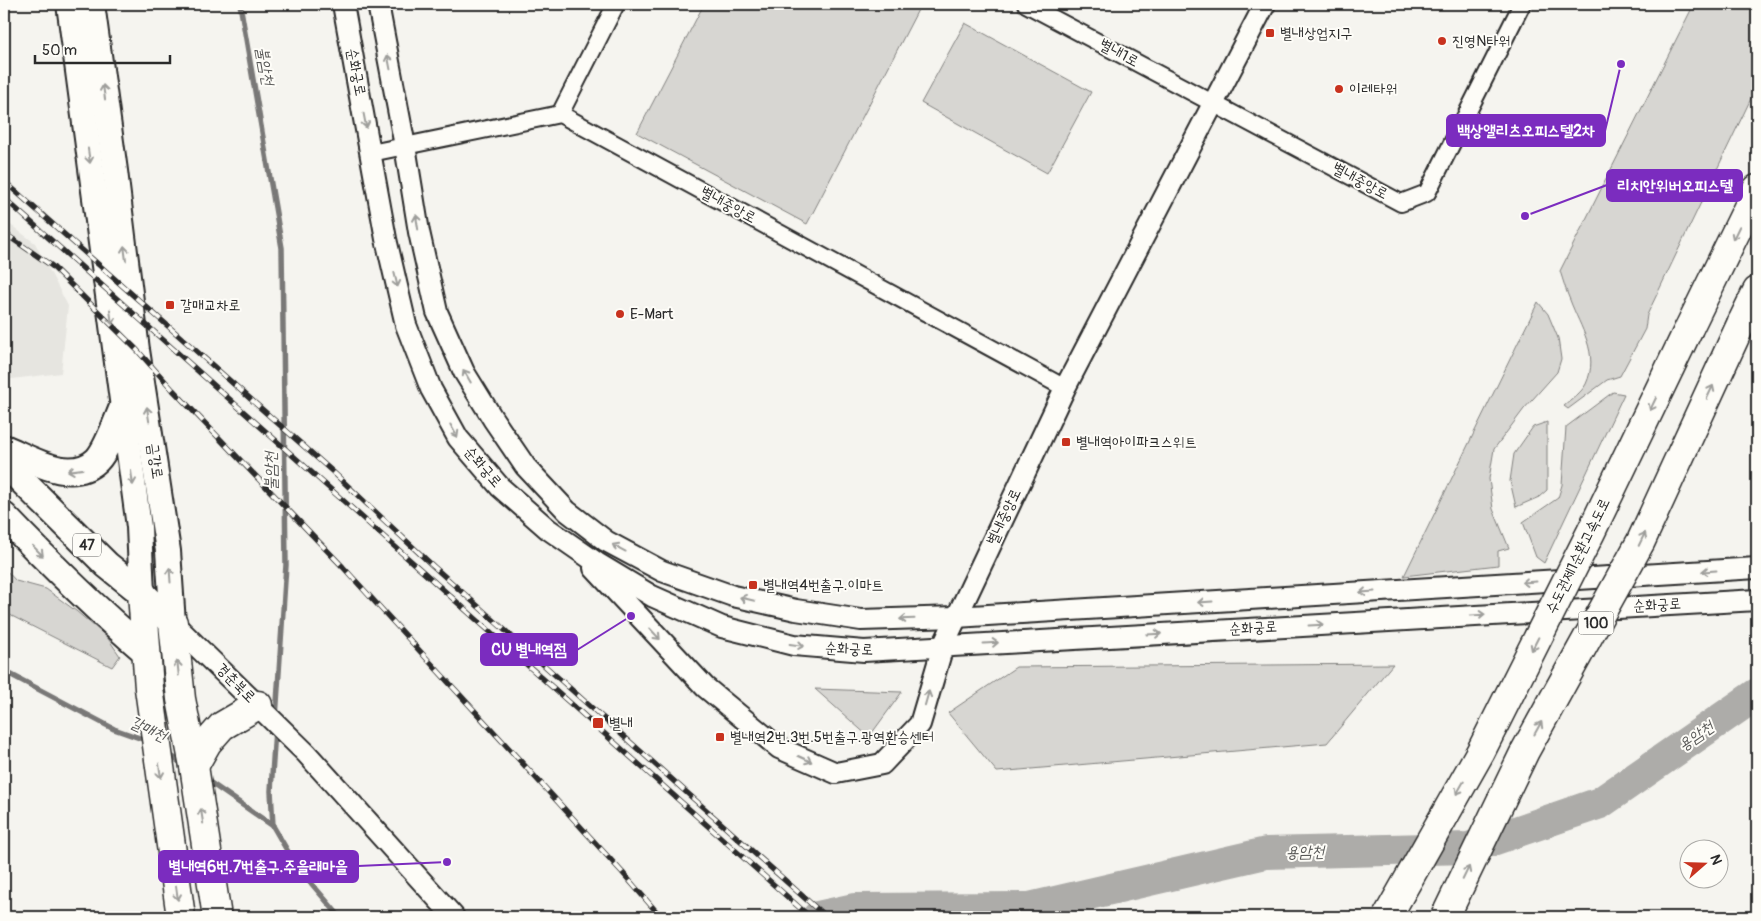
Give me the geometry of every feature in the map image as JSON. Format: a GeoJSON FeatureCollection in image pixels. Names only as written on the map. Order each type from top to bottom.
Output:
{"type":"FeatureCollection","features":[{"type":"Feature","properties":{"kind":"highway","name":"수도권제1순환고속도로"},"geometry":{"type":"LineString","coordinates":[[1387,917],[1481,750],[1591,532],[1757,189]]}},
{"type":"Feature","properties":{"kind":"highway","name":"100"},"geometry":{"type":"LineString","coordinates":[[1444,917],[1525,751],[1641,541],[1757,291]]}},
{"type":"Feature","properties":{"kind":"highway","name":"금강로"},"geometry":{"type":"LineString","coordinates":[[142,593],[149,688],[181,917]]}},
{"type":"Feature","properties":{"kind":"highway","name":"금강로"},"geometry":{"type":"LineString","coordinates":[[173,623],[184,713],[217,917]]}},
{"type":"Feature","properties":{"kind":"highway"},"geometry":{"type":"LineString","coordinates":[[194,766],[207,743],[222,726],[258,705]]}},
{"type":"Feature","properties":{"kind":"main road","name":"금강로"},"geometry":{"type":"LineString","coordinates":[[69,4],[138,527],[142,593]]}},
{"type":"Feature","properties":{"kind":"main road","name":"금강로"},"geometry":{"type":"LineString","coordinates":[[92,4],[137,350],[168,550],[173,623]]}},
{"type":"Feature","properties":{"kind":"main road"},"geometry":{"type":"LineString","coordinates":[[4,448],[48,466],[72,472],[86,468],[98,459],[123,407]]}},
{"type":"Feature","properties":{"kind":"main road","name":"경춘북로"},"geometry":{"type":"LineString","coordinates":[[4,463],[107,565],[142,593],[173,623]]}},
{"type":"Feature","properties":{"kind":"main road"},"geometry":{"type":"LineString","coordinates":[[4,516],[37,551],[112,623],[146,652]]}},
{"type":"Feature","properties":{"kind":"street","name":"순화궁로"},"geometry":{"type":"LineString","coordinates":[[343,4],[386,239],[406,325],[432,389],[458,438],[500,487],[548,529],[597,563],[652,596],[722,627],[794,646],[864,651],[1757,600]]}},
{"type":"Feature","properties":{"kind":"street","name":"순화궁로"},"geometry":{"type":"LineString","coordinates":[[378,4],[419,232],[437,312],[464,372],[493,419],[526,466],[568,510],[606,541],[662,571],[733,596],[796,610],[861,620],[956,618],[1757,568]]}},
{"type":"Feature","properties":{"kind":"street"},"geometry":{"type":"LineString","coordinates":[[371,153],[560,114],[616,4]]}},
{"type":"Feature","properties":{"kind":"street","name":"별내1로"},"geometry":{"type":"LineString","coordinates":[[1026,4],[1213,102]]}},
{"type":"Feature","properties":{"kind":"street","name":"별내중앙로"},"geometry":{"type":"LineString","coordinates":[[574,547],[705,687],[779,748],[836,773],[882,764],[920,724],[943,646],[1064,388],[1265,4]]}},
{"type":"Feature","properties":{"kind":"street","name":"별내중앙로"},"geometry":{"type":"LineString","coordinates":[[1213,102],[1401,203],[1427,193],[1522,4]]}},
{"type":"Feature","properties":{"kind":"street","name":"별내중앙로"},"geometry":{"type":"LineString","coordinates":[[560,114],[1064,388]]}},
{"type":"Feature","properties":{"kind":"street","name":"경춘북로"},"geometry":{"type":"LineString","coordinates":[[173,623],[306,753],[454,917]]}},
{"type":"Feature","properties":{"kind":"shaded area"},"geometry":{"type":"Polygon","coordinates":[[[704,4],[921,4],[807,224],[637,133],[704,4]]]}},
{"type":"Feature","properties":{"kind":"shaded area"},"geometry":{"type":"Polygon","coordinates":[[[1694,4],[1757,4],[1757,86],[1647,315],[1645,329],[1620,376],[1607,380],[1568,409],[1564,406],[1586,384],[1591,362],[1587,341],[1560,271],[1694,4]]]}},
{"type":"Feature","properties":{"kind":"shaded area"},"geometry":{"type":"Polygon","coordinates":[[[965,23],[1091,92],[1047,173],[921,103],[965,23]]]}},
{"type":"Feature","properties":{"kind":"shaded area"},"geometry":{"type":"Polygon","coordinates":[[[4,220],[35,243],[68,306],[61,373],[4,380],[4,220]]]}},
{"type":"Feature","properties":{"kind":"shaded area"},"geometry":{"type":"Polygon","coordinates":[[[1538,302],[1548,314],[1558,338],[1561,359],[1557,372],[1524,409],[1494,449],[1489,479],[1493,509],[1509,548],[1498,551],[1498,565],[1404,576],[1538,302]]]}},
{"type":"Feature","properties":{"kind":"shaded area"},"geometry":{"type":"Polygon","coordinates":[[[1613,392],[1624,394],[1544,563],[1536,557],[1523,522],[1558,498],[1562,485],[1566,427],[1613,392]]]}},
{"type":"Feature","properties":{"kind":"shaded area"},"geometry":{"type":"Polygon","coordinates":[[[1547,422],[1547,490],[1539,497],[1516,507],[1510,481],[1514,454],[1533,427],[1547,422]]]}},
{"type":"Feature","properties":{"kind":"shaded area"},"geometry":{"type":"Polygon","coordinates":[[[4,568],[16,581],[46,589],[107,637],[120,656],[112,667],[4,612],[4,568]]]}},
{"type":"Feature","properties":{"kind":"shaded area"},"geometry":{"type":"Polygon","coordinates":[[[1393,664],[1327,743],[997,772],[948,713],[1016,667],[1393,664]]]}},
{"type":"Feature","properties":{"kind":"shaded area"},"geometry":{"type":"Polygon","coordinates":[[[815,689],[902,692],[869,737],[815,689]]]}},
{"type":"Feature","properties":{"kind":"waterway","name":"불암천"},"geometry":{"type":"LineString","coordinates":[[240,4],[282,248],[286,565],[276,718]]}},
{"type":"Feature","properties":{"kind":"waterway","name":"갈매천"},"geometry":{"type":"LineString","coordinates":[[4,671],[114,729],[148,741]]}},
{"type":"Feature","properties":{"kind":"waterway","name":"용암천"},"geometry":{"type":"LineString","coordinates":[[818,917],[855,909],[1029,908],[1266,853],[1469,848],[1600,803],[1757,694]]}},
{"type":"Feature","properties":{"kind":"waterway","name":"불암천"},"geometry":{"type":"LineString","coordinates":[[275,729],[271,791],[273,826],[295,864],[340,917]]}},
{"type":"Feature","properties":{"kind":"waterway","name":"갈매천"},"geometry":{"type":"LineString","coordinates":[[166,752],[185,766]]}},
{"type":"Feature","properties":{"kind":"waterway","name":"갈매천"},"geometry":{"type":"LineString","coordinates":[[205,779],[273,826]]}},
{"type":"Feature","properties":{"kind":"railway"},"geometry":{"type":"LineString","coordinates":[[4,181],[333,472],[433,566],[826,917]]}},
{"type":"Feature","properties":{"kind":"railway"},"geometry":{"type":"LineString","coordinates":[[4,198],[810,917]]}},
{"type":"Feature","properties":{"kind":"railway"},"geometry":{"type":"LineString","coordinates":[[4,233],[52,266],[137,350],[343,567],[661,917]]}},
{"type":"Feature","properties":{"kind":"place","name":"별내상업지구"},"geometry":{"type":"Point","coordinates":[1270,33]}},
{"type":"Feature","properties":{"kind":"place","name":"진영N타워"},"geometry":{"type":"Point","coordinates":[1442,41]}},
{"type":"Feature","properties":{"kind":"place","name":"백상앨리츠오피스텔2차"},"geometry":{"type":"Point","coordinates":[1621,64]}},
{"type":"Feature","properties":{"kind":"place","name":"이레타워"},"geometry":{"type":"Point","coordinates":[1339,89]}},
{"type":"Feature","properties":{"kind":"place","name":"리치안위버오피스텔"},"geometry":{"type":"Point","coordinates":[1525,216]}},
{"type":"Feature","properties":{"kind":"place","name":"갈매교차로"},"geometry":{"type":"Point","coordinates":[170,305]}},
{"type":"Feature","properties":{"kind":"place","name":"E-Mart"},"geometry":{"type":"Point","coordinates":[620,314]}},
{"type":"Feature","properties":{"kind":"place","name":"별내역아이파크스위트"},"geometry":{"type":"Point","coordinates":[1066,442]}},
{"type":"Feature","properties":{"kind":"place","name":"별내역4번출구.이마트"},"geometry":{"type":"Point","coordinates":[753,585]}},
{"type":"Feature","properties":{"kind":"place","name":"CU 별내역점"},"geometry":{"type":"Point","coordinates":[631,616]}},
{"type":"Feature","properties":{"kind":"place","name":"별내"},"geometry":{"type":"Point","coordinates":[598,723]}},
{"type":"Feature","properties":{"kind":"place","name":"별내역2번.3번.5번출구.광역환승센터"},"geometry":{"type":"Point","coordinates":[720,737]}},
{"type":"Feature","properties":{"kind":"place","name":"별내역6번.7번출구.주을래마을"},"geometry":{"type":"Point","coordinates":[447,862]}}]}
